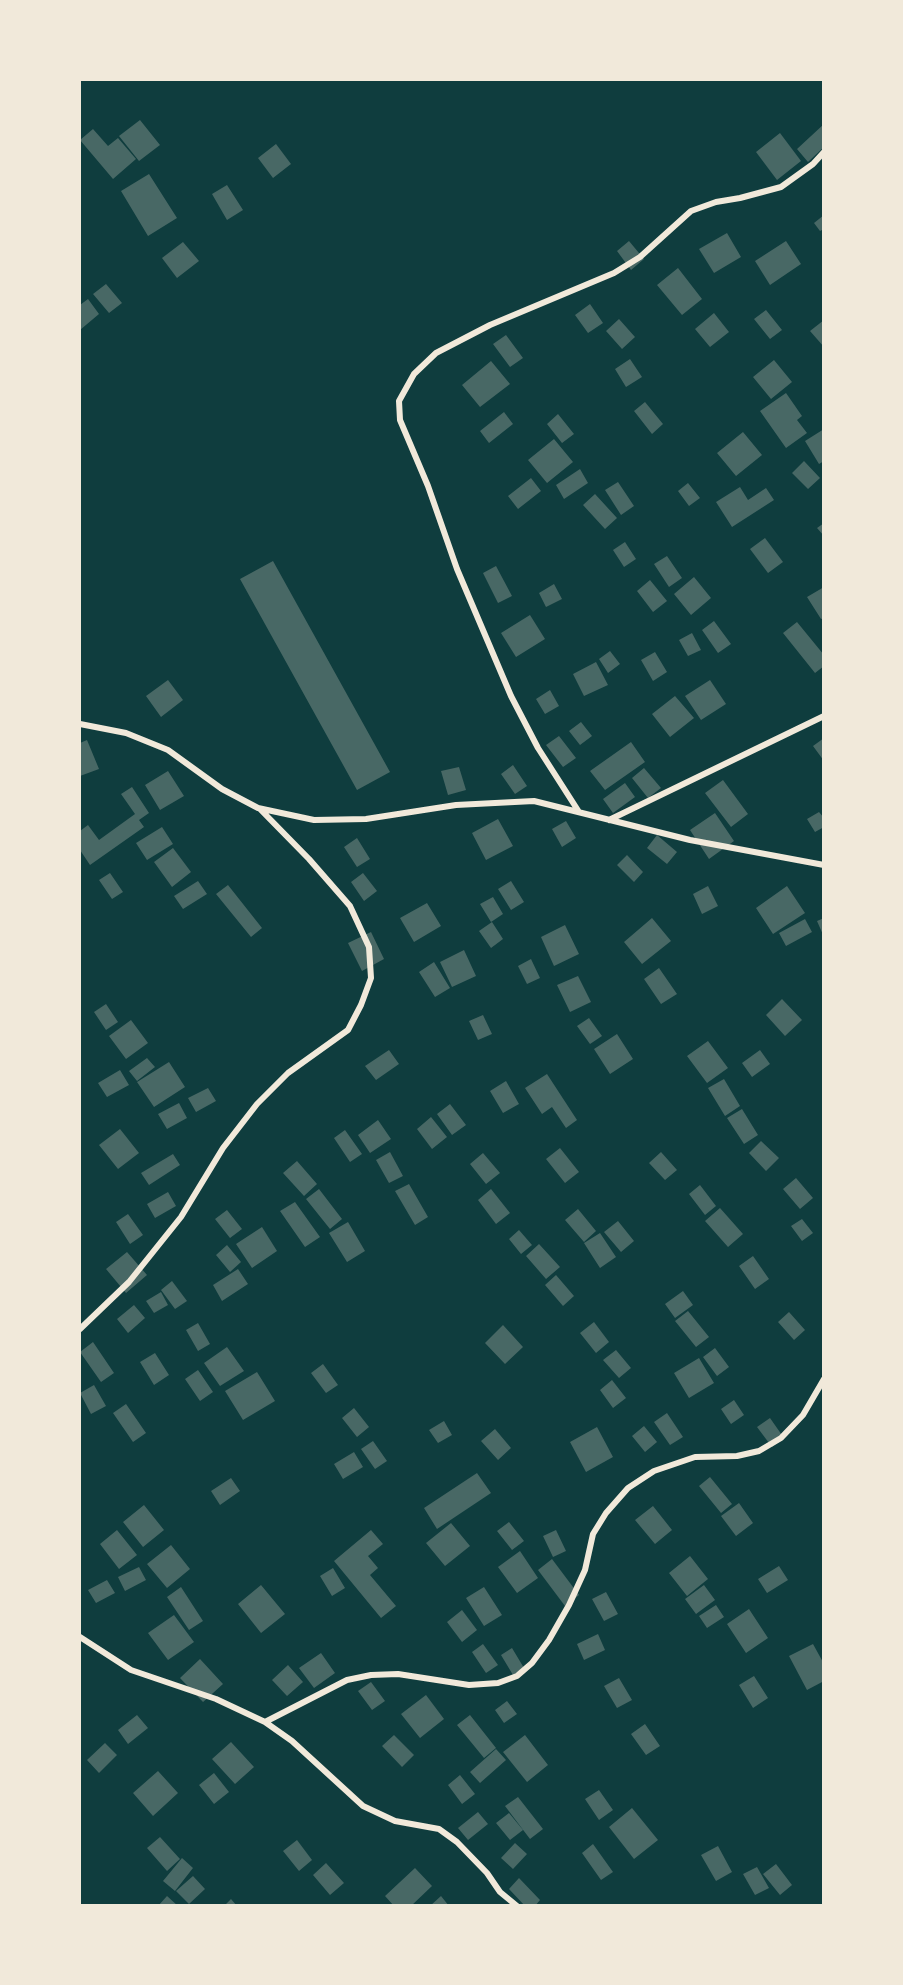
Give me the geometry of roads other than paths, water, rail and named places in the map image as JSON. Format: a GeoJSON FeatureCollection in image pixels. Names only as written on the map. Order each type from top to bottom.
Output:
{"type":"FeatureCollection","features":[{"type":"Feature","properties":{"kind":"street"},"geometry":{"type":"LineString","coordinates":[[579,812],[538,748],[511,696],[457,569],[428,486],[400,420],[399,401],[414,374],[436,354],[490,325],[614,273],[640,257],[691,211],[716,202],[781,187],[813,164],[824,152]]}},
{"type":"Feature","properties":{"kind":"street"},"geometry":{"type":"LineString","coordinates":[[609,820],[824,716]]}},
{"type":"Feature","properties":{"kind":"street"},"geometry":{"type":"LineString","coordinates":[[80,724],[126,733],[168,750],[222,789],[258,808],[314,820],[366,819],[456,805],[534,801],[690,840],[824,865]]}},
{"type":"Feature","properties":{"kind":"street"},"geometry":{"type":"LineString","coordinates":[[80,1329],[129,1282],[181,1217],[223,1148],[257,1104],[288,1073],[348,1030],[371,978],[369,947],[350,906],[309,859],[258,808]]}},
{"type":"Feature","properties":{"kind":"street"},"geometry":{"type":"LineString","coordinates":[[264,1722],[346,1680],[371,1675],[398,1674],[469,1685],[498,1683],[517,1676],[532,1663],[549,1640],[585,1570],[593,1534],[606,1513],[628,1488],[654,1471],[695,1457],[737,1456],[767,1447],[781,1438],[803,1415],[824,1379]]}},
{"type":"Feature","properties":{"kind":"street"},"geometry":{"type":"LineString","coordinates":[[80,1637],[131,1670],[216,1699],[264,1722],[292,1741],[363,1806],[395,1821],[439,1829],[458,1842],[487,1873],[500,1892],[517,1905]]}}]}
